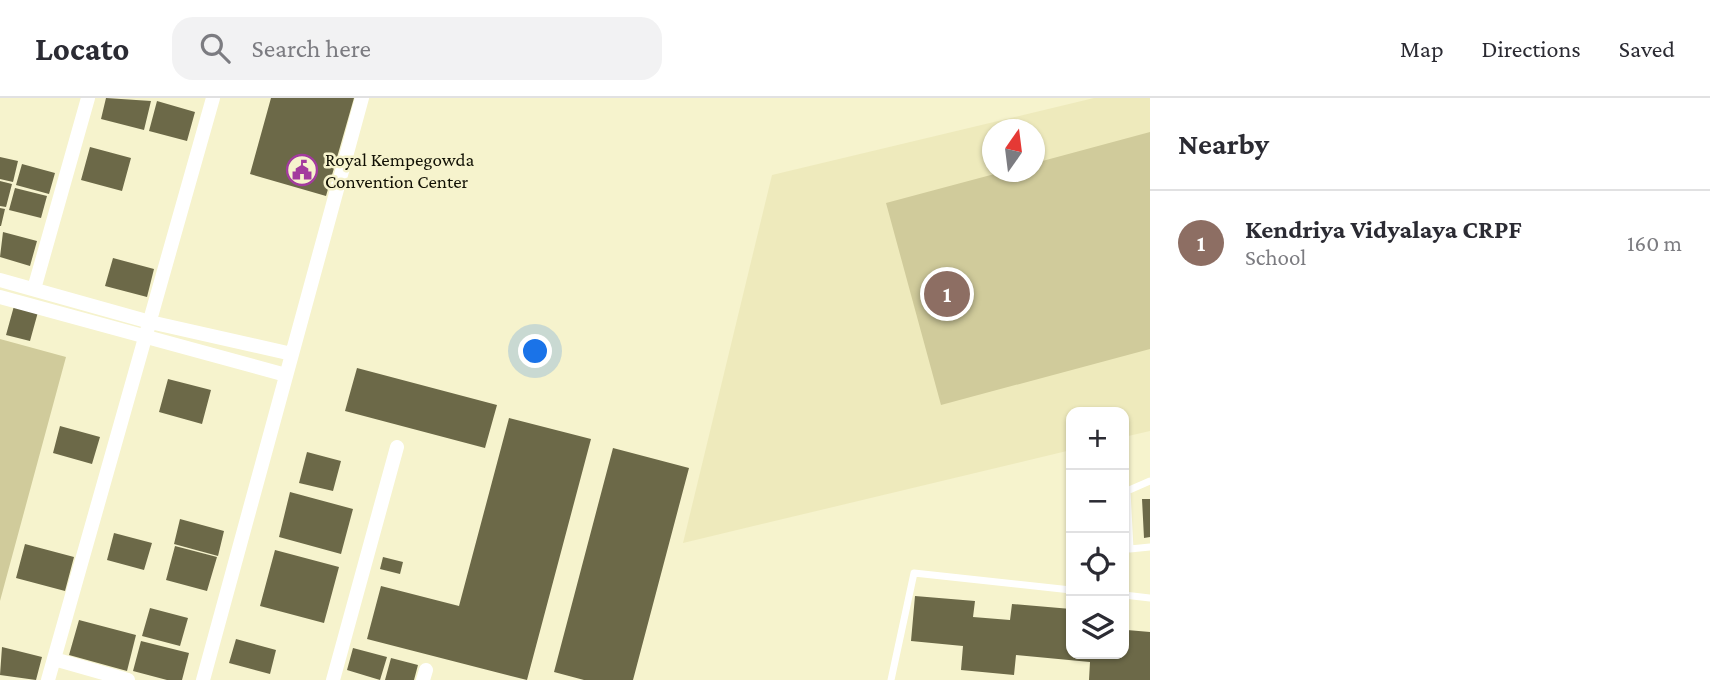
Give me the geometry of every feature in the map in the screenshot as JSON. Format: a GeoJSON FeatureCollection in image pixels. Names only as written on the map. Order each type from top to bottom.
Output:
{"type":"FeatureCollection","features":[{"type":"Feature","properties":{"kind":"street"},"geometry":{"type":"LineString","coordinates":[[34,289],[88,98]]}},
{"type":"Feature","properties":{"kind":"street"},"geometry":{"type":"LineString","coordinates":[[53,679],[54,659],[213,98]]}},
{"type":"Feature","properties":{"kind":"street"},"geometry":{"type":"LineString","coordinates":[[203,680],[362,98]]}},
{"type":"Feature","properties":{"kind":"street"},"geometry":{"type":"LineString","coordinates":[[0,279],[150,322],[292,354]]}},
{"type":"Feature","properties":{"kind":"street"},"geometry":{"type":"LineString","coordinates":[[0,297],[286,375]]}},
{"type":"Feature","properties":{"kind":"street"},"geometry":{"type":"LineString","coordinates":[[333,680],[397,447]]}},
{"type":"Feature","properties":{"kind":"street"},"geometry":{"type":"LineString","coordinates":[[54,659],[128,680]]}},
{"type":"Feature","properties":{"kind":"lane"},"geometry":{"type":"LineString","coordinates":[[1150,481],[1127,491],[1130,549],[1150,547]]}},
{"type":"Feature","properties":{"kind":"lane"},"geometry":{"type":"LineString","coordinates":[[891,680],[914,573],[1066,589]]}},
{"type":"Feature","properties":{"kind":"lane"},"geometry":{"type":"LineString","coordinates":[[1129,596],[1150,598]]}},
{"type":"Feature","properties":{"kind":"shaded area"},"geometry":{"type":"Polygon","coordinates":[[[1094,98],[1150,98],[1150,431],[1129,436],[1129,407],[1066,407],[1066,451],[683,543],[772,175],[982,125],[982,182],[1045,182],[1045,119],[1006,119],[1094,98]]]}},
{"type":"Feature","properties":{"kind":"shaded area"},"geometry":{"type":"Polygon","coordinates":[[[1150,132],[1150,349],[941,405],[886,203],[982,177],[982,182],[1045,182],[1045,160],[1150,132]]]}},
{"type":"Feature","properties":{"kind":"shaded area"},"geometry":{"type":"Polygon","coordinates":[[[0,339],[66,357],[0,601],[0,339]]]}},
{"type":"Feature","properties":{"kind":"building"},"geometry":{"type":"Polygon","coordinates":[[[106,98],[151,101],[144,130],[101,119],[106,98]]]}},
{"type":"Feature","properties":{"kind":"building"},"geometry":{"type":"Polygon","coordinates":[[[271,98],[354,98],[326,196],[250,174],[271,98]]]}},
{"type":"Feature","properties":{"kind":"building"},"geometry":{"type":"Polygon","coordinates":[[[157,101],[195,112],[187,141],[149,131],[157,101]]]}},
{"type":"Feature","properties":{"kind":"building"},"geometry":{"type":"Polygon","coordinates":[[[90,147],[131,158],[122,191],[81,180],[90,147]]]}},
{"type":"Feature","properties":{"kind":"building"},"geometry":{"type":"Polygon","coordinates":[[[0,157],[18,161],[13,182],[0,179],[0,157]]]}},
{"type":"Feature","properties":{"kind":"building"},"geometry":{"type":"Polygon","coordinates":[[[22,164],[55,173],[49,194],[16,185],[22,164]]]}},
{"type":"Feature","properties":{"kind":"building"},"geometry":{"type":"Polygon","coordinates":[[[0,181],[12,184],[6,207],[0,206],[0,181]]]}},
{"type":"Feature","properties":{"kind":"building"},"geometry":{"type":"Polygon","coordinates":[[[15,188],[47,196],[41,218],[9,210],[15,188]]]}},
{"type":"Feature","properties":{"kind":"building"},"geometry":{"type":"Polygon","coordinates":[[[0,208],[5,209],[1,226],[0,226],[0,208]]]}},
{"type":"Feature","properties":{"kind":"building"},"geometry":{"type":"Polygon","coordinates":[[[3,232],[37,241],[30,266],[0,257],[3,232]]]}},
{"type":"Feature","properties":{"kind":"building"},"geometry":{"type":"Polygon","coordinates":[[[113,258],[154,269],[147,297],[105,286],[113,258]]]}},
{"type":"Feature","properties":{"kind":"building"},"geometry":{"type":"Polygon","coordinates":[[[14,306],[38,312],[30,341],[6,335],[14,306]]]}},
{"type":"Feature","properties":{"kind":"building"},"geometry":{"type":"Polygon","coordinates":[[[357,368],[497,405],[485,448],[345,411],[357,368]]]}},
{"type":"Feature","properties":{"kind":"building"},"geometry":{"type":"Polygon","coordinates":[[[168,379],[211,390],[202,424],[159,412],[168,379]]]}},
{"type":"Feature","properties":{"kind":"building"},"geometry":{"type":"Polygon","coordinates":[[[509,418],[591,439],[527,680],[367,639],[381,586],[459,606],[509,418]]]}},
{"type":"Feature","properties":{"kind":"building"},"geometry":{"type":"Polygon","coordinates":[[[60,426],[100,437],[92,464],[53,453],[60,426]]]}},
{"type":"Feature","properties":{"kind":"building"},"geometry":{"type":"Polygon","coordinates":[[[613,448],[689,468],[633,680],[584,680],[554,672],[613,448]]]}},
{"type":"Feature","properties":{"kind":"building"},"geometry":{"type":"Polygon","coordinates":[[[307,452],[341,461],[333,491],[299,483],[307,452]]]}},
{"type":"Feature","properties":{"kind":"building"},"geometry":{"type":"Polygon","coordinates":[[[290,492],[353,509],[341,554],[279,537],[290,492]]]}},
{"type":"Feature","properties":{"kind":"building"},"geometry":{"type":"Polygon","coordinates":[[[1142,499],[1150,499],[1150,537],[1144,538],[1142,499]]]}},
{"type":"Feature","properties":{"kind":"building"},"geometry":{"type":"Polygon","coordinates":[[[180,519],[224,531],[218,556],[174,544],[180,519]]]}},
{"type":"Feature","properties":{"kind":"building"},"geometry":{"type":"Polygon","coordinates":[[[114,533],[152,543],[144,570],[107,560],[114,533]]]}},
{"type":"Feature","properties":{"kind":"building"},"geometry":{"type":"Polygon","coordinates":[[[25,544],[74,557],[65,591],[16,578],[25,544]]]}},
{"type":"Feature","properties":{"kind":"building"},"geometry":{"type":"Polygon","coordinates":[[[175,546],[217,557],[207,591],[166,580],[175,546]]]}},
{"type":"Feature","properties":{"kind":"building"},"geometry":{"type":"Polygon","coordinates":[[[275,550],[339,567],[324,623],[260,606],[275,550]]]}},
{"type":"Feature","properties":{"kind":"building"},"geometry":{"type":"Polygon","coordinates":[[[383,557],[403,562],[400,574],[380,569],[383,557]]]}},
{"type":"Feature","properties":{"kind":"building"},"geometry":{"type":"Polygon","coordinates":[[[915,596],[975,601],[973,617],[1010,620],[1012,604],[1066,609],[1066,659],[1129,659],[1129,630],[1150,632],[1150,680],[1089,680],[1090,662],[1016,655],[1014,675],[961,670],[963,646],[911,641],[915,596]]]}},
{"type":"Feature","properties":{"kind":"building"},"geometry":{"type":"Polygon","coordinates":[[[150,608],[188,618],[180,646],[142,636],[150,608]]]}},
{"type":"Feature","properties":{"kind":"building"},"geometry":{"type":"Polygon","coordinates":[[[79,620],[136,635],[127,671],[69,655],[79,620]]]}},
{"type":"Feature","properties":{"kind":"building"},"geometry":{"type":"Polygon","coordinates":[[[236,639],[276,650],[270,674],[229,663],[236,639]]]}},
{"type":"Feature","properties":{"kind":"building"},"geometry":{"type":"Polygon","coordinates":[[[141,641],[189,653],[182,680],[167,680],[133,671],[141,641]]]}},
{"type":"Feature","properties":{"kind":"building"},"geometry":{"type":"Polygon","coordinates":[[[2,647],[42,657],[36,680],[0,675],[2,647]]]}},
{"type":"Feature","properties":{"kind":"building"},"geometry":{"type":"Polygon","coordinates":[[[353,648],[387,657],[380,680],[347,670],[353,648]]]}},
{"type":"Feature","properties":{"kind":"building"},"geometry":{"type":"Polygon","coordinates":[[[391,658],[418,665],[414,680],[385,680],[391,658]]]}},
{"type":"Feature","properties":{"kind":"place","name":"Royal Kempegowda Convention Center"},"geometry":{"type":"Point","coordinates":[302,170]}},
{"type":"Feature","properties":{"kind":"place","name":"Kendriya Vidyalaya CRPF"},"geometry":{"type":"Point","coordinates":[947,294]}}]}
